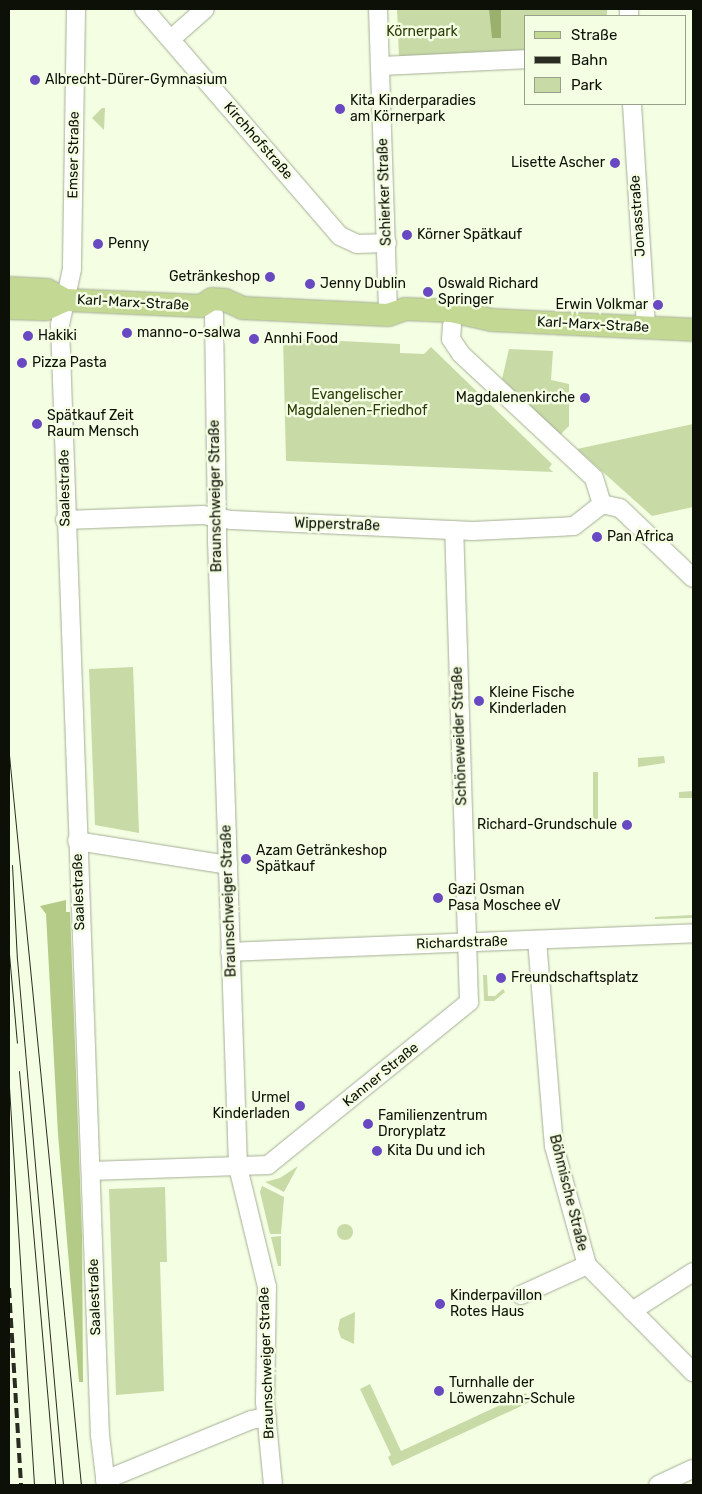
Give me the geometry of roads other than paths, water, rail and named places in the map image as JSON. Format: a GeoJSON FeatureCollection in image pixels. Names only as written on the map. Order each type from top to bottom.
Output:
{"type":"FeatureCollection","features":[{"type":"Feature","properties":{"kind":"main road","name":"Karl-Marx-Straße"},"geometry":{"type":"LineString","coordinates":[[9,288],[47,290],[66,300],[208,310],[228,314],[243,308],[388,315],[404,322],[452,325],[492,320],[693,330]]}},
{"type":"Feature","properties":{"kind":"main road","name":"Karl-Marx-Straße"},"geometry":{"type":"LineString","coordinates":[[9,308],[46,309],[66,300]]}},
{"type":"Feature","properties":{"kind":"main road","name":"Karl-Marx-Straße"},"geometry":{"type":"LineString","coordinates":[[388,315],[405,309],[461,312],[492,320]]}},
{"type":"Feature","properties":{"kind":"street","name":"Emser Straße"},"geometry":{"type":"LineString","coordinates":[[66,300],[72,269],[76,9]]}},
{"type":"Feature","properties":{"kind":"street","name":"Kirchhofstraße"},"geometry":{"type":"LineString","coordinates":[[144,9],[345,240],[357,244],[387,243]]}},
{"type":"Feature","properties":{"kind":"street"},"geometry":{"type":"LineString","coordinates":[[170,39],[205,9]]}},
{"type":"Feature","properties":{"kind":"street","name":"Schierker Straße"},"geometry":{"type":"LineString","coordinates":[[378,9],[388,315]]}},
{"type":"Feature","properties":{"kind":"street"},"geometry":{"type":"LineString","coordinates":[[380,66],[524,59]]}},
{"type":"Feature","properties":{"kind":"street","name":"Jonasstraße"},"geometry":{"type":"LineString","coordinates":[[632,105],[646,327]]}},
{"type":"Feature","properties":{"kind":"street","name":"Saalestraße"},"geometry":{"type":"LineString","coordinates":[[66,300],[60,325],[65,520],[100,1435],[105,1482]]}},
{"type":"Feature","properties":{"kind":"street","name":"Braunschweiger Straße"},"geometry":{"type":"LineString","coordinates":[[208,310],[217,518],[238,1166],[267,1287],[266,1418],[273,1485]]}},
{"type":"Feature","properties":{"kind":"street"},"geometry":{"type":"LineString","coordinates":[[452,325],[451,339],[461,354],[594,478],[602,504],[620,508],[693,578]]}},
{"type":"Feature","properties":{"kind":"street","name":"Wipperstraße"},"geometry":{"type":"LineString","coordinates":[[65,520],[203,515],[217,518],[454,530],[574,526],[602,504]]}},
{"type":"Feature","properties":{"kind":"street","name":"Schöneweider Straße"},"geometry":{"type":"LineString","coordinates":[[454,530],[467,942]]}},
{"type":"Feature","properties":{"kind":"street"},"geometry":{"type":"LineString","coordinates":[[77,841],[228,866]]}},
{"type":"Feature","properties":{"kind":"street","name":"Richardstraße"},"geometry":{"type":"LineString","coordinates":[[230,952],[693,933]]}},
{"type":"Feature","properties":{"kind":"street","name":"Böhmische Straße"},"geometry":{"type":"LineString","coordinates":[[537,940],[554,1146],[587,1265],[693,1372]]}},
{"type":"Feature","properties":{"kind":"street","name":"Kanner Straße"},"geometry":{"type":"LineString","coordinates":[[91,1171],[264,1166],[274,1161],[465,1008],[470,995],[467,942]]}},
{"type":"Feature","properties":{"kind":"street"},"geometry":{"type":"LineString","coordinates":[[521,1296],[587,1265]]}},
{"type":"Feature","properties":{"kind":"street"},"geometry":{"type":"LineString","coordinates":[[632,1311],[693,1272]]}},
{"type":"Feature","properties":{"kind":"street"},"geometry":{"type":"LineString","coordinates":[[105,1482],[251,1420],[266,1418]]}},
{"type":"Feature","properties":{"kind":"street"},"geometry":{"type":"LineString","coordinates":[[658,1485],[693,1469]]}},
{"type":"Feature","properties":{"kind":"tram line"},"geometry":{"type":"LineString","coordinates":[[9,755],[81,1485]]}},
{"type":"Feature","properties":{"kind":"tram line"},"geometry":{"type":"LineString","coordinates":[[12,865],[17,959],[63,1485]]}},
{"type":"Feature","properties":{"kind":"tram line"},"geometry":{"type":"LineString","coordinates":[[9,954],[17,1043]]}},
{"type":"Feature","properties":{"kind":"tram line"},"geometry":{"type":"LineString","coordinates":[[19,1071],[55,1485]]}},
{"type":"Feature","properties":{"kind":"tram line"},"geometry":{"type":"LineString","coordinates":[[9,1087],[34,1485]]}},
{"type":"Feature","properties":{"kind":"railway"},"geometry":{"type":"LineString","coordinates":[[9,1288],[21,1485]]}},
{"type":"Feature","properties":{"kind":"place","name":"Albrecht-Dürer-Gymnasium"},"geometry":{"type":"Point","coordinates":[35,80]}},
{"type":"Feature","properties":{"kind":"place","name":"Kita Kinderparadies am Körnerpark"},"geometry":{"type":"Point","coordinates":[340,109]}},
{"type":"Feature","properties":{"kind":"place","name":"Lisette Ascher"},"geometry":{"type":"Point","coordinates":[615,163]}},
{"type":"Feature","properties":{"kind":"place","name":"Körner Spätkauf"},"geometry":{"type":"Point","coordinates":[407,235]}},
{"type":"Feature","properties":{"kind":"place","name":"Penny"},"geometry":{"type":"Point","coordinates":[98,244]}},
{"type":"Feature","properties":{"kind":"place","name":"Getränkeshop"},"geometry":{"type":"Point","coordinates":[270,277]}},
{"type":"Feature","properties":{"kind":"place","name":"Jenny Dublin"},"geometry":{"type":"Point","coordinates":[310,284]}},
{"type":"Feature","properties":{"kind":"place","name":"Oswald Richard Springer"},"geometry":{"type":"Point","coordinates":[428,292]}},
{"type":"Feature","properties":{"kind":"place","name":"Erwin Volkmar"},"geometry":{"type":"Point","coordinates":[658,305]}},
{"type":"Feature","properties":{"kind":"place","name":"manno-o-salwa"},"geometry":{"type":"Point","coordinates":[127,333]}},
{"type":"Feature","properties":{"kind":"place","name":"Hakiki"},"geometry":{"type":"Point","coordinates":[28,336]}},
{"type":"Feature","properties":{"kind":"place","name":"Annhi Food"},"geometry":{"type":"Point","coordinates":[254,339]}},
{"type":"Feature","properties":{"kind":"place","name":"Pizza Pasta"},"geometry":{"type":"Point","coordinates":[22,363]}},
{"type":"Feature","properties":{"kind":"place","name":"Magdalenenkirche"},"geometry":{"type":"Point","coordinates":[585,398]}},
{"type":"Feature","properties":{"kind":"place","name":"Spätkauf Zeit Raum Mensch"},"geometry":{"type":"Point","coordinates":[37,424]}},
{"type":"Feature","properties":{"kind":"place","name":"Pan Africa"},"geometry":{"type":"Point","coordinates":[597,537]}},
{"type":"Feature","properties":{"kind":"place","name":"Kleine Fische Kinderladen"},"geometry":{"type":"Point","coordinates":[479,701]}},
{"type":"Feature","properties":{"kind":"place","name":"Richard-Grundschule"},"geometry":{"type":"Point","coordinates":[627,825]}},
{"type":"Feature","properties":{"kind":"place","name":"Azam Getränkeshop Spätkauf"},"geometry":{"type":"Point","coordinates":[246,859]}},
{"type":"Feature","properties":{"kind":"place","name":"Gazi Osman Pasa Moschee eV"},"geometry":{"type":"Point","coordinates":[438,898]}},
{"type":"Feature","properties":{"kind":"place","name":"Freundschaftsplatz"},"geometry":{"type":"Point","coordinates":[501,978]}},
{"type":"Feature","properties":{"kind":"place","name":"Urmel Kinderladen"},"geometry":{"type":"Point","coordinates":[300,1106]}},
{"type":"Feature","properties":{"kind":"place","name":"Familienzentrum Droryplatz"},"geometry":{"type":"Point","coordinates":[368,1124]}},
{"type":"Feature","properties":{"kind":"place","name":"Kita Du und ich"},"geometry":{"type":"Point","coordinates":[377,1151]}},
{"type":"Feature","properties":{"kind":"place","name":"Kinderpavillon Rotes Haus"},"geometry":{"type":"Point","coordinates":[440,1304]}},
{"type":"Feature","properties":{"kind":"place","name":"Turnhalle der Löwenzahn-Schule"},"geometry":{"type":"Point","coordinates":[439,1391]}},
{"type":"Feature","properties":{"kind":"park label","name":"Körnerpark"},"geometry":{"type":"Point","coordinates":[422,32]}},
{"type":"Feature","properties":{"kind":"park label","name":"Evangelischer Magdalenen-Friedhof"},"geometry":{"type":"Point","coordinates":[357,404]}}]}
